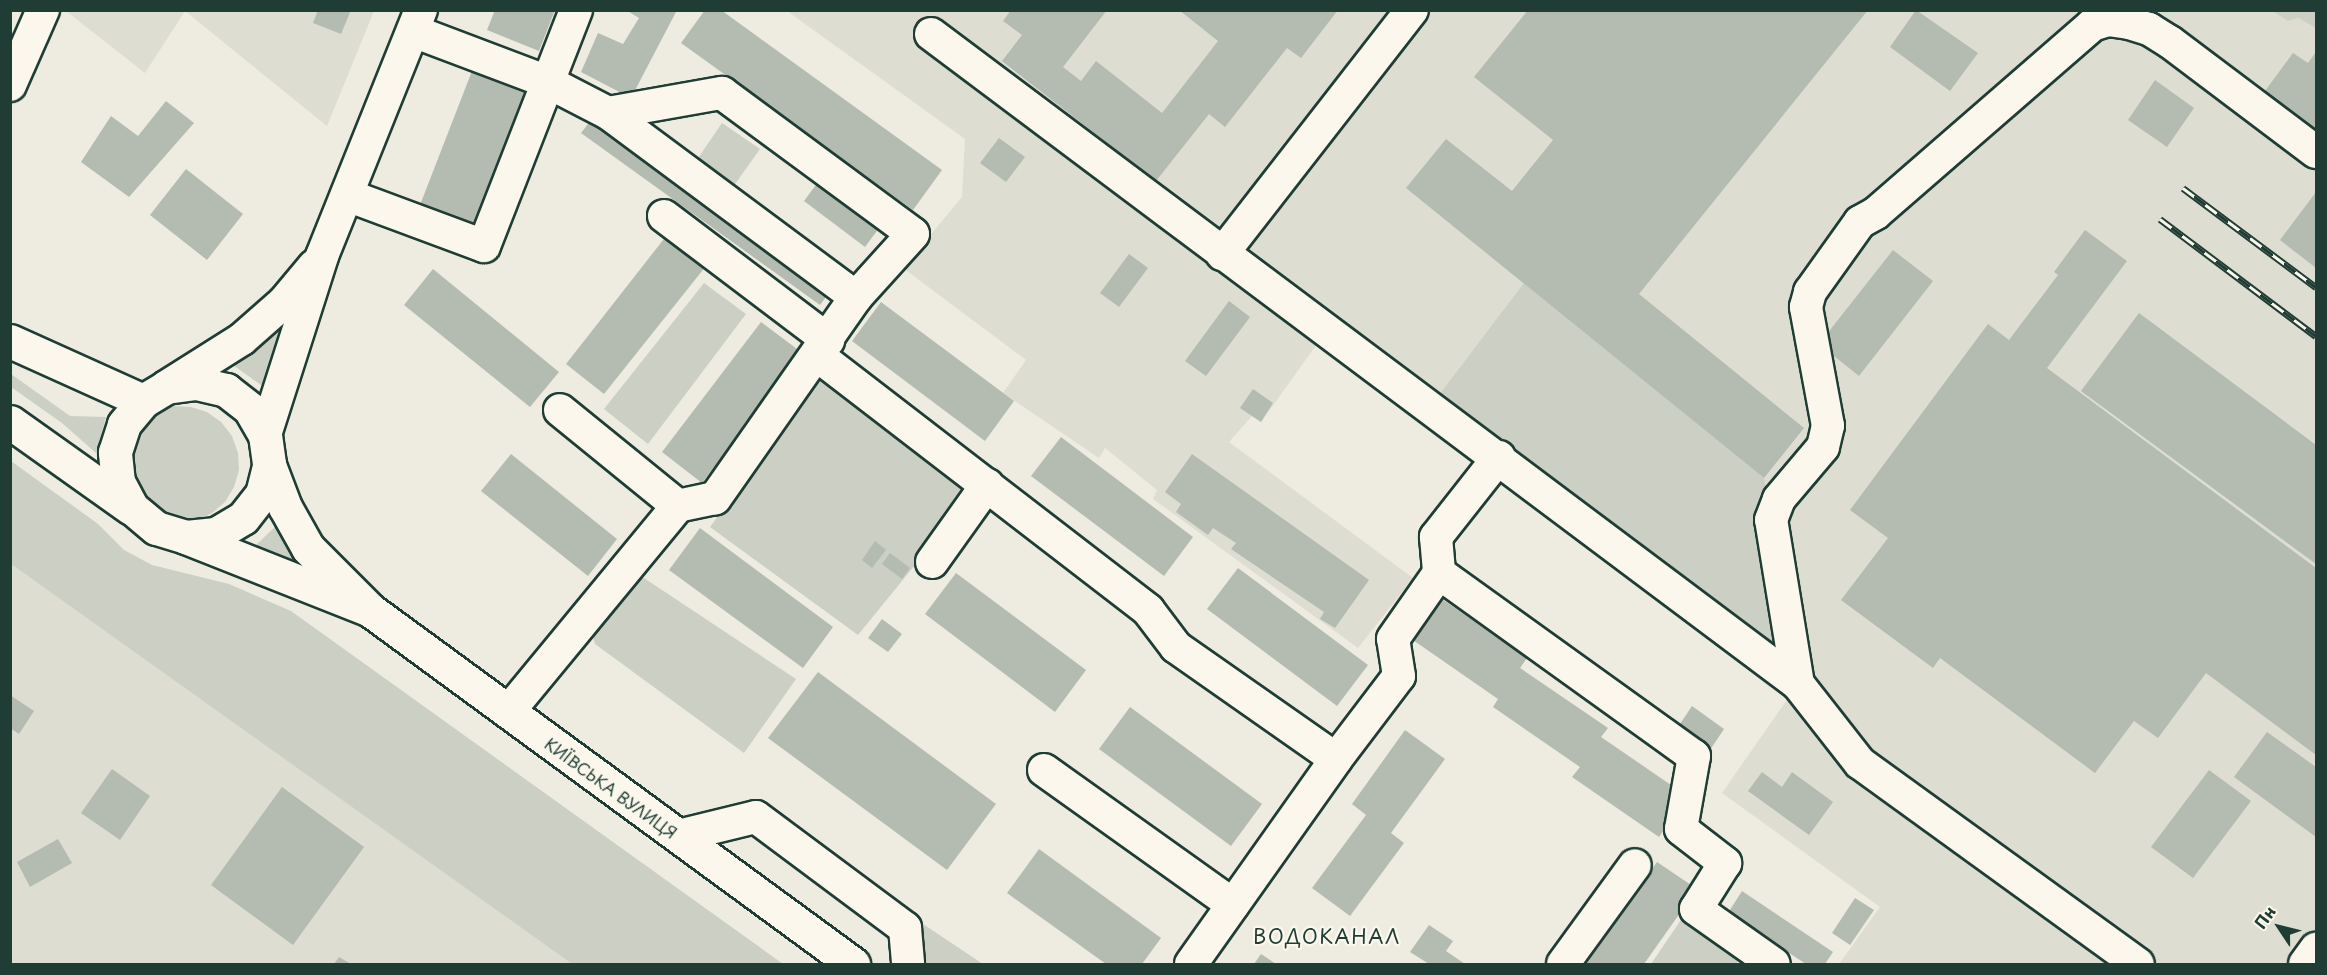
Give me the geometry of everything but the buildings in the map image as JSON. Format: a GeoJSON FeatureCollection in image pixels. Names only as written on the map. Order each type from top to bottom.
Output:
{"type":"FeatureCollection","features":[{"type":"Feature","properties":{"kind":"main road"},"geometry":{"type":"LineString","coordinates":[[10,341],[154,394]]}},
{"type":"Feature","properties":{"kind":"main road"},"geometry":{"type":"LineString","coordinates":[[132,508],[118,482],[116,452],[124,424],[154,394],[196,383],[226,390],[250,409],[267,450],[285,507],[308,548],[370,610]]}},
{"type":"Feature","properties":{"kind":"main road"},"geometry":{"type":"LineString","coordinates":[[10,422],[132,508],[156,528],[186,537],[370,610]]}},
{"type":"Feature","properties":{"kind":"main road"},"geometry":{"type":"LineString","coordinates":[[186,537],[216,534],[243,518],[262,494],[267,450]]}},
{"type":"Feature","properties":{"kind":"main road","name":"КИЇВСЬКА ВУЛИЦЯ"},"geometry":{"type":"LineString","coordinates":[[370,610],[853,964]]}},
{"type":"Feature","properties":{"kind":"street"},"geometry":{"type":"LineString","coordinates":[[10,85],[44,10]]}},
{"type":"Feature","properties":{"kind":"street"},"geometry":{"type":"LineString","coordinates":[[347,195],[484,246],[576,10]]}},
{"type":"Feature","properties":{"kind":"street"},"geometry":{"type":"LineString","coordinates":[[1222,254],[1412,10]]}},
{"type":"Feature","properties":{"kind":"street"},"geometry":{"type":"LineString","coordinates":[[1798,684],[1771,520],[1779,499],[1822,447],[1828,426],[1806,307],[1810,292],[1860,222],[1876,213],[2092,25],[2108,20],[2128,22],[2149,29],[2170,42],[2316,152]]}},
{"type":"Feature","properties":{"kind":"street"},"geometry":{"type":"LineString","coordinates":[[267,450],[322,256],[417,21],[548,82],[608,113],[856,297]]}},
{"type":"Feature","properties":{"kind":"street"},"geometry":{"type":"LineString","coordinates":[[931,34],[1222,254],[1499,457],[1798,684],[1860,763],[2138,964]]}},
{"type":"Feature","properties":{"kind":"street"},"geometry":{"type":"LineString","coordinates":[[508,712],[678,506],[715,498],[856,297],[913,234],[722,93],[608,113]]}},
{"type":"Feature","properties":{"kind":"street"},"geometry":{"type":"LineString","coordinates":[[664,216],[987,485],[1148,610],[1176,647],[1336,759]]}},
{"type":"Feature","properties":{"kind":"street"},"geometry":{"type":"LineString","coordinates":[[154,394],[242,339],[285,302],[322,256]]}},
{"type":"Feature","properties":{"kind":"street"},"geometry":{"type":"LineString","coordinates":[[560,410],[678,506]]}},
{"type":"Feature","properties":{"kind":"street"},"geometry":{"type":"LineString","coordinates":[[1191,964],[1336,759],[1399,676],[1393,639],[1439,573],[1436,537],[1499,457]]}},
{"type":"Feature","properties":{"kind":"street"},"geometry":{"type":"LineString","coordinates":[[932,562],[987,485]]}},
{"type":"Feature","properties":{"kind":"street"},"geometry":{"type":"LineString","coordinates":[[1439,573],[1694,756],[1681,829],[1725,863],[1696,909],[1774,964]]}},
{"type":"Feature","properties":{"kind":"street"},"geometry":{"type":"LineString","coordinates":[[1044,770],[1233,905]]}},
{"type":"Feature","properties":{"kind":"street"},"geometry":{"type":"LineString","coordinates":[[678,836],[756,817],[905,928],[908,964]]}},
{"type":"Feature","properties":{"kind":"street"},"geometry":{"type":"LineString","coordinates":[[1563,964],[1635,865]]}},
{"type":"Feature","properties":{"kind":"street"},"geometry":{"type":"LineString","coordinates":[[2305,964],[2316,949]]}},
{"type":"Feature","properties":{"kind":"shaded area"},"geometry":{"type":"Polygon","coordinates":[[[2273,10],[2288,21],[2298,18],[2316,28],[2316,964],[1839,964],[1880,907],[1722,793],[1798,684],[1327,330],[1261,422],[1252,416],[1229,442],[1413,578],[1358,648],[1153,499],[1157,490],[1105,448],[1099,458],[1003,393],[1026,360],[903,268],[962,197],[965,139],[787,11],[2273,10]]]}},
{"type":"Feature","properties":{"kind":"shaded area"},"geometry":{"type":"Polygon","coordinates":[[[66,11],[185,11],[145,73],[66,11]]]}},
{"type":"Feature","properties":{"kind":"shaded area"},"geometry":{"type":"Polygon","coordinates":[[[185,11],[374,11],[327,126],[185,11]]]}},
{"type":"Feature","properties":{"kind":"shaded area"},"geometry":{"type":"Polygon","coordinates":[[[2273,11],[2316,11],[2316,28],[2298,18],[2288,21],[2273,11]]]}},
{"type":"Feature","properties":{"kind":"shaded area"},"geometry":{"type":"Polygon","coordinates":[[[722,123],[760,149],[733,187],[696,161],[722,123]]]}},
{"type":"Feature","properties":{"kind":"shaded area"},"geometry":{"type":"Polygon","coordinates":[[[704,283],[746,314],[648,444],[604,409],[704,283]]]}},
{"type":"Feature","properties":{"kind":"shaded area"},"geometry":{"type":"Polygon","coordinates":[[[1524,283],[1764,478],[1798,684],[1430,407],[1524,283]]]}},
{"type":"Feature","properties":{"kind":"shaded area"},"geometry":{"type":"Polygon","coordinates":[[[296,320],[268,390],[233,365],[296,320]]]}},
{"type":"Feature","properties":{"kind":"shaded area"},"geometry":{"type":"Polygon","coordinates":[[[11,374],[70,416],[106,417],[96,453],[62,423],[11,387],[11,374]]]}},
{"type":"Feature","properties":{"kind":"shaded area"},"geometry":{"type":"Polygon","coordinates":[[[819,379],[964,484],[917,554],[919,560],[858,635],[710,527],[819,379]]]}},
{"type":"Feature","properties":{"kind":"shaded area"},"geometry":{"type":"Polygon","coordinates":[[[173,406],[191,407],[207,412],[221,422],[232,436],[238,453],[239,470],[234,487],[225,502],[212,513],[196,521],[179,523],[134,500],[131,434],[142,421],[157,411],[173,406]]]}},
{"type":"Feature","properties":{"kind":"shaded area"},"geometry":{"type":"Polygon","coordinates":[[[11,461],[98,524],[124,550],[152,565],[229,584],[291,611],[783,964],[572,964],[11,564],[11,461]]]}},
{"type":"Feature","properties":{"kind":"shaded area"},"geometry":{"type":"Polygon","coordinates":[[[277,525],[304,567],[254,547],[277,525]]]}},
{"type":"Feature","properties":{"kind":"shaded area"},"geometry":{"type":"Polygon","coordinates":[[[11,564],[572,964],[11,964],[11,564]]]}},
{"type":"Feature","properties":{"kind":"shaded area"},"geometry":{"type":"Polygon","coordinates":[[[644,578],[796,679],[744,753],[595,644],[591,629],[631,581],[644,578]]]}},
{"type":"Feature","properties":{"kind":"shaded area"},"geometry":{"type":"Polygon","coordinates":[[[1687,911],[1745,952],[1736,964],[1651,964],[1687,911]]]}},
{"type":"Feature","properties":{"kind":"shaded area"},"geometry":{"type":"Polygon","coordinates":[[[917,920],[983,964],[918,964],[917,920]]]}},
{"type":"Feature","properties":{"kind":"railway"},"geometry":{"type":"LineString","coordinates":[[2183,188],[2316,287]]}},
{"type":"Feature","properties":{"kind":"railway"},"geometry":{"type":"LineString","coordinates":[[2160,219],[2316,336]]}},
{"type":"Feature","properties":{"kind":"district","name":"ВОДОКАНАЛ"},"geometry":{"type":"Point","coordinates":[1327,936]}}]}
